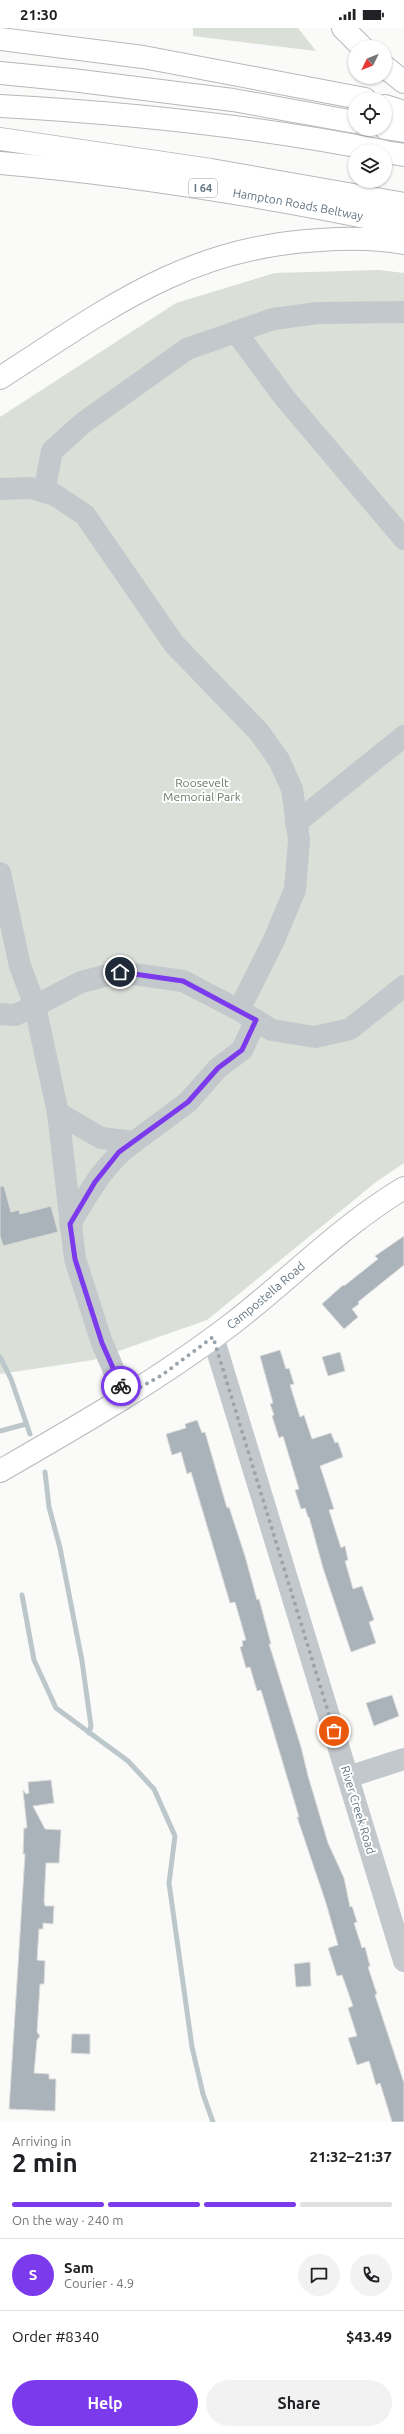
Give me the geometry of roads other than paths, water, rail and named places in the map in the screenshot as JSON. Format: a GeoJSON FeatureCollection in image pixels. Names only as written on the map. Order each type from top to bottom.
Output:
{"type":"FeatureCollection","features":[{"type":"Feature","properties":{"kind":"main road"},"geometry":{"type":"LineString","coordinates":[[343,28],[355,40]]}},
{"type":"Feature","properties":{"kind":"main road"},"geometry":{"type":"LineString","coordinates":[[0,39],[143,57],[348,96]]}},
{"type":"Feature","properties":{"kind":"main road"},"geometry":{"type":"LineString","coordinates":[[0,73],[72,80],[233,100],[348,121]]}},
{"type":"Feature","properties":{"kind":"main road"},"geometry":{"type":"LineString","coordinates":[[392,73],[404,82]]}},
{"type":"Feature","properties":{"kind":"main road"},"geometry":{"type":"LineString","coordinates":[[0,106],[105,113],[318,138],[348,144]]}},
{"type":"Feature","properties":{"kind":"main road"},"geometry":{"type":"LineString","coordinates":[[392,108],[404,112]]}},
{"type":"Feature","properties":{"kind":"main road"},"geometry":{"type":"LineString","coordinates":[[392,129],[404,131]]}},
{"type":"Feature","properties":{"kind":"main road"},"geometry":{"type":"LineString","coordinates":[[0,139],[211,170],[404,204]]}},
{"type":"Feature","properties":{"kind":"main road"},"geometry":{"type":"LineString","coordinates":[[392,153],[404,156]]}},
{"type":"Feature","properties":{"kind":"main road","name":"Hampton Roads Beltway"},"geometry":{"type":"LineString","coordinates":[[0,163],[184,185],[322,208],[404,226]]}},
{"type":"Feature","properties":{"kind":"main road"},"geometry":{"type":"LineString","coordinates":[[0,378],[111,306],[185,269],[222,255],[278,243],[310,240],[341,239],[404,243]]}},
{"type":"Feature","properties":{"kind":"main road","name":"Campostella Road"},"geometry":{"type":"LineString","coordinates":[[0,1471],[162,1375],[213,1337],[347,1229],[404,1188]]}},
{"type":"Feature","properties":{"kind":"street"},"geometry":{"type":"LineString","coordinates":[[44,492],[52,451],[83,423],[187,349],[273,319],[318,313],[404,312]]}},
{"type":"Feature","properties":{"kind":"street"},"geometry":{"type":"LineString","coordinates":[[236,332],[284,397],[404,539]]}},
{"type":"Feature","properties":{"kind":"street"},"geometry":{"type":"LineString","coordinates":[[0,490],[31,488],[55,495],[85,515],[174,644],[259,732],[279,760],[292,789],[299,840],[295,890],[273,942],[248,1015],[242,1050],[218,1068],[188,1102],[119,1152],[95,1182],[70,1224]]}},
{"type":"Feature","properties":{"kind":"street"},"geometry":{"type":"LineString","coordinates":[[296,823],[404,736]]}},
{"type":"Feature","properties":{"kind":"street"},"geometry":{"type":"LineString","coordinates":[[0,873],[20,966],[35,1006],[58,1113],[75,1259],[102,1343],[125,1396]]}},
{"type":"Feature","properties":{"kind":"street"},"geometry":{"type":"LineString","coordinates":[[0,1014],[15,1014],[35,1006],[81,982],[120,972],[183,981],[248,1015],[272,1030],[315,1037],[350,1029],[404,986]]}},
{"type":"Feature","properties":{"kind":"street"},"geometry":{"type":"LineString","coordinates":[[58,1113],[101,1138],[134,1142]]}},
{"type":"Feature","properties":{"kind":"street","name":"River Creek Road"},"geometry":{"type":"LineString","coordinates":[[213,1337],[404,1961]]}},
{"type":"Feature","properties":{"kind":"street"},"geometry":{"type":"LineString","coordinates":[[348,1777],[404,1759]]}},
{"type":"Feature","properties":{"kind":"waterway"},"geometry":{"type":"LineString","coordinates":[[0,1357],[11,1379],[30,1434]]}},
{"type":"Feature","properties":{"kind":"waterway"},"geometry":{"type":"LineString","coordinates":[[0,1431],[26,1424]]}},
{"type":"Feature","properties":{"kind":"waterway"},"geometry":{"type":"LineString","coordinates":[[45,1472],[49,1507],[60,1548],[82,1661],[91,1726],[89,1733]]}},
{"type":"Feature","properties":{"kind":"waterway"},"geometry":{"type":"LineString","coordinates":[[22,1595],[34,1660],[56,1708],[128,1761],[154,1789],[175,1836],[169,1883],[192,2047],[203,2094],[213,2122]]}},
{"type":"Feature","properties":{"kind":"park label","name":"Roosevelt Memorial Park"},"geometry":{"type":"Point","coordinates":[202,790]}}]}
